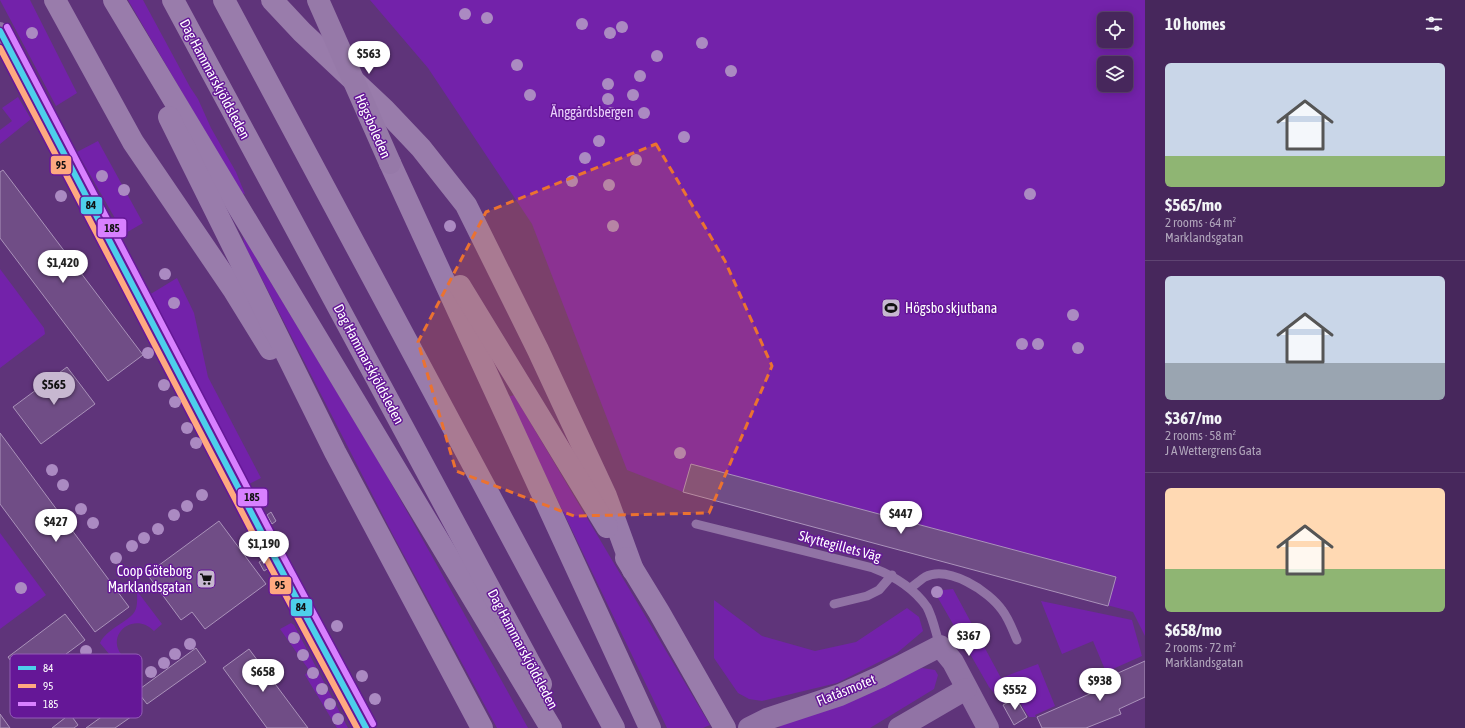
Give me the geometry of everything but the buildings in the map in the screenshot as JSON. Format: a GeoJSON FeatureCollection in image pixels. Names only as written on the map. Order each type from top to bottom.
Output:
{"type":"FeatureCollection","features":[{"type":"Feature","properties":{"kind":"main road"},"geometry":{"type":"LineString","coordinates":[[55,0],[133,142],[233,289],[335,452]]}},
{"type":"Feature","properties":{"kind":"main road","name":"Dag Hammarskjöldsleden"},"geometry":{"type":"LineString","coordinates":[[172,0],[565,728]]}},
{"type":"Feature","properties":{"kind":"main road"},"geometry":{"type":"LineString","coordinates":[[224,0],[614,728]]}},
{"type":"Feature","properties":{"kind":"main road"},"geometry":{"type":"LineString","coordinates":[[272,0],[302,32],[385,110],[416,142],[466,205],[531,336],[606,496],[633,570]]}},
{"type":"Feature","properties":{"kind":"main road","name":"Högsboleden"},"geometry":{"type":"LineString","coordinates":[[318,0],[410,205]]}},
{"type":"Feature","properties":{"kind":"main road"},"geometry":{"type":"LineString","coordinates":[[115,2],[135,49],[335,452],[482,728]]}},
{"type":"Feature","properties":{"kind":"main road"},"geometry":{"type":"LineString","coordinates":[[115,2],[552,728]]}},
{"type":"Feature","properties":{"kind":"main road"},"geometry":{"type":"LineString","coordinates":[[410,205],[659,612],[725,728]]}},
{"type":"Feature","properties":{"kind":"main road"},"geometry":{"type":"LineString","coordinates":[[410,205],[530,471],[650,728]]}},
{"type":"Feature","properties":{"kind":"street"},"geometry":{"type":"LineString","coordinates":[[0,31],[277,562],[366,728]]}},
{"type":"Feature","properties":{"kind":"street"},"geometry":{"type":"LineString","coordinates":[[940,646],[953,662],[988,728]]}},
{"type":"Feature","properties":{"kind":"street","name":"Flatåsmotet"},"geometry":{"type":"LineString","coordinates":[[749,728],[767,719],[840,695],[880,677],[940,646]]}},
{"type":"Feature","properties":{"kind":"street"},"geometry":{"type":"LineString","coordinates":[[899,728],[966,689]]}},
{"type":"Feature","properties":{"kind":"lane","name":"Skyttegillets Väg"},"geometry":{"type":"LineString","coordinates":[[696,524],[872,568],[892,575],[910,588],[927,608],[940,646]]}},
{"type":"Feature","properties":{"kind":"lane"},"geometry":{"type":"LineString","coordinates":[[834,604],[867,596],[879,590],[892,575]]}},
{"type":"Feature","properties":{"kind":"lane"},"geometry":{"type":"LineString","coordinates":[[910,588],[925,577],[934,575],[955,577],[975,585],[991,596],[1003,611],[1018,640]]}},
{"type":"Feature","properties":{"kind":"highlighted area"},"geometry":{"type":"Polygon","coordinates":[[[656,144],[725,261],[772,366],[709,513],[574,516],[456,471],[418,342],[486,212],[656,144]]]}},
{"type":"Feature","properties":{"kind":"green space"},"geometry":{"type":"Polygon","coordinates":[[[0,0],[30,0],[77,93],[56,106],[0,0]]]}},
{"type":"Feature","properties":{"kind":"green space"},"geometry":{"type":"Polygon","coordinates":[[[128,0],[143,0],[198,99],[211,128],[236,172],[245,194],[241,193],[128,0]]]}},
{"type":"Feature","properties":{"kind":"green space","name":"Högsbo skjutbana"},"geometry":{"type":"Polygon","coordinates":[[[370,0],[1145,0],[1145,636],[1133,612],[683,492],[627,470],[532,224],[428,68],[370,0]]]}},
{"type":"Feature","properties":{"kind":"green space"},"geometry":{"type":"Polygon","coordinates":[[[18,97],[31,119],[0,144],[0,130],[12,121],[2,108],[18,97]]]}},
{"type":"Feature","properties":{"kind":"green space"},"geometry":{"type":"Polygon","coordinates":[[[98,141],[143,223],[124,234],[77,152],[98,141]]]}},
{"type":"Feature","properties":{"kind":"green space"},"geometry":{"type":"Polygon","coordinates":[[[243,236],[386,474],[528,728],[497,728],[393,535],[244,244],[243,236]]]}},
{"type":"Feature","properties":{"kind":"green space"},"geometry":{"type":"Polygon","coordinates":[[[0,269],[44,328],[45,334],[0,368],[0,269]]]}},
{"type":"Feature","properties":{"kind":"green space"},"geometry":{"type":"Polygon","coordinates":[[[177,278],[194,313],[208,377],[261,478],[249,484],[149,295],[177,278]]]}},
{"type":"Feature","properties":{"kind":"green space"},"geometry":{"type":"Polygon","coordinates":[[[514,395],[710,725],[703,728],[667,728],[508,397],[514,395]]]}},
{"type":"Feature","properties":{"kind":"green space"},"geometry":{"type":"Polygon","coordinates":[[[0,533],[46,595],[0,629],[0,533]]]}},
{"type":"Feature","properties":{"kind":"green space"},"geometry":{"type":"Polygon","coordinates":[[[953,589],[1001,678],[1038,664],[1055,706],[1035,715],[1036,717],[1029,717],[1016,696],[1002,703],[989,687],[934,591],[953,589]]]}},
{"type":"Feature","properties":{"kind":"green space"},"geometry":{"type":"Polygon","coordinates":[[[137,591],[162,624],[154,631],[147,625],[139,623],[131,624],[125,627],[120,632],[117,639],[117,646],[121,654],[109,654],[100,643],[108,633],[132,615],[137,604],[137,591]]]}},
{"type":"Feature","properties":{"kind":"green space"},"geometry":{"type":"Polygon","coordinates":[[[714,600],[762,636],[815,651],[856,642],[907,608],[919,617],[923,631],[897,653],[837,683],[762,701],[749,699],[738,693],[714,658],[714,600]]]}},
{"type":"Feature","properties":{"kind":"green space"},"geometry":{"type":"Polygon","coordinates":[[[1041,601],[1132,620],[1142,656],[1106,672],[1093,641],[1062,654],[1041,601]]]}},
{"type":"Feature","properties":{"kind":"green space"},"geometry":{"type":"Polygon","coordinates":[[[291,623],[294,625],[348,728],[337,728],[305,675],[309,670],[280,629],[291,623]]]}},
{"type":"Feature","properties":{"kind":"green space"},"geometry":{"type":"Polygon","coordinates":[[[922,668],[935,670],[938,675],[934,689],[870,728],[780,728],[779,725],[922,668]]]}},
{"type":"Feature","properties":{"kind":"transit line","name":"185"},"geometry":{"type":"LineString","coordinates":[[7,27],[284,558],[373,724]]}},
{"type":"Feature","properties":{"kind":"transit line","name":"84"},"geometry":{"type":"LineString","coordinates":[[0,31],[277,562],[366,728]]}},
{"type":"Feature","properties":{"kind":"transit line","name":"95"},"geometry":{"type":"LineString","coordinates":[[0,48],[270,566],[357,728]]}},
{"type":"Feature","properties":{"kind":"place","name":"Högsbo skjutbana"},"geometry":{"type":"Point","coordinates":[891,308]}},
{"type":"Feature","properties":{"kind":"place","name":"Coop Göteborg Marklandsgatan"},"geometry":{"type":"Point","coordinates":[206,579]}},
{"type":"Feature","properties":{"kind":"park label","name":"Änggårdsbergen"},"geometry":{"type":"Point","coordinates":[592,112]}}]}
